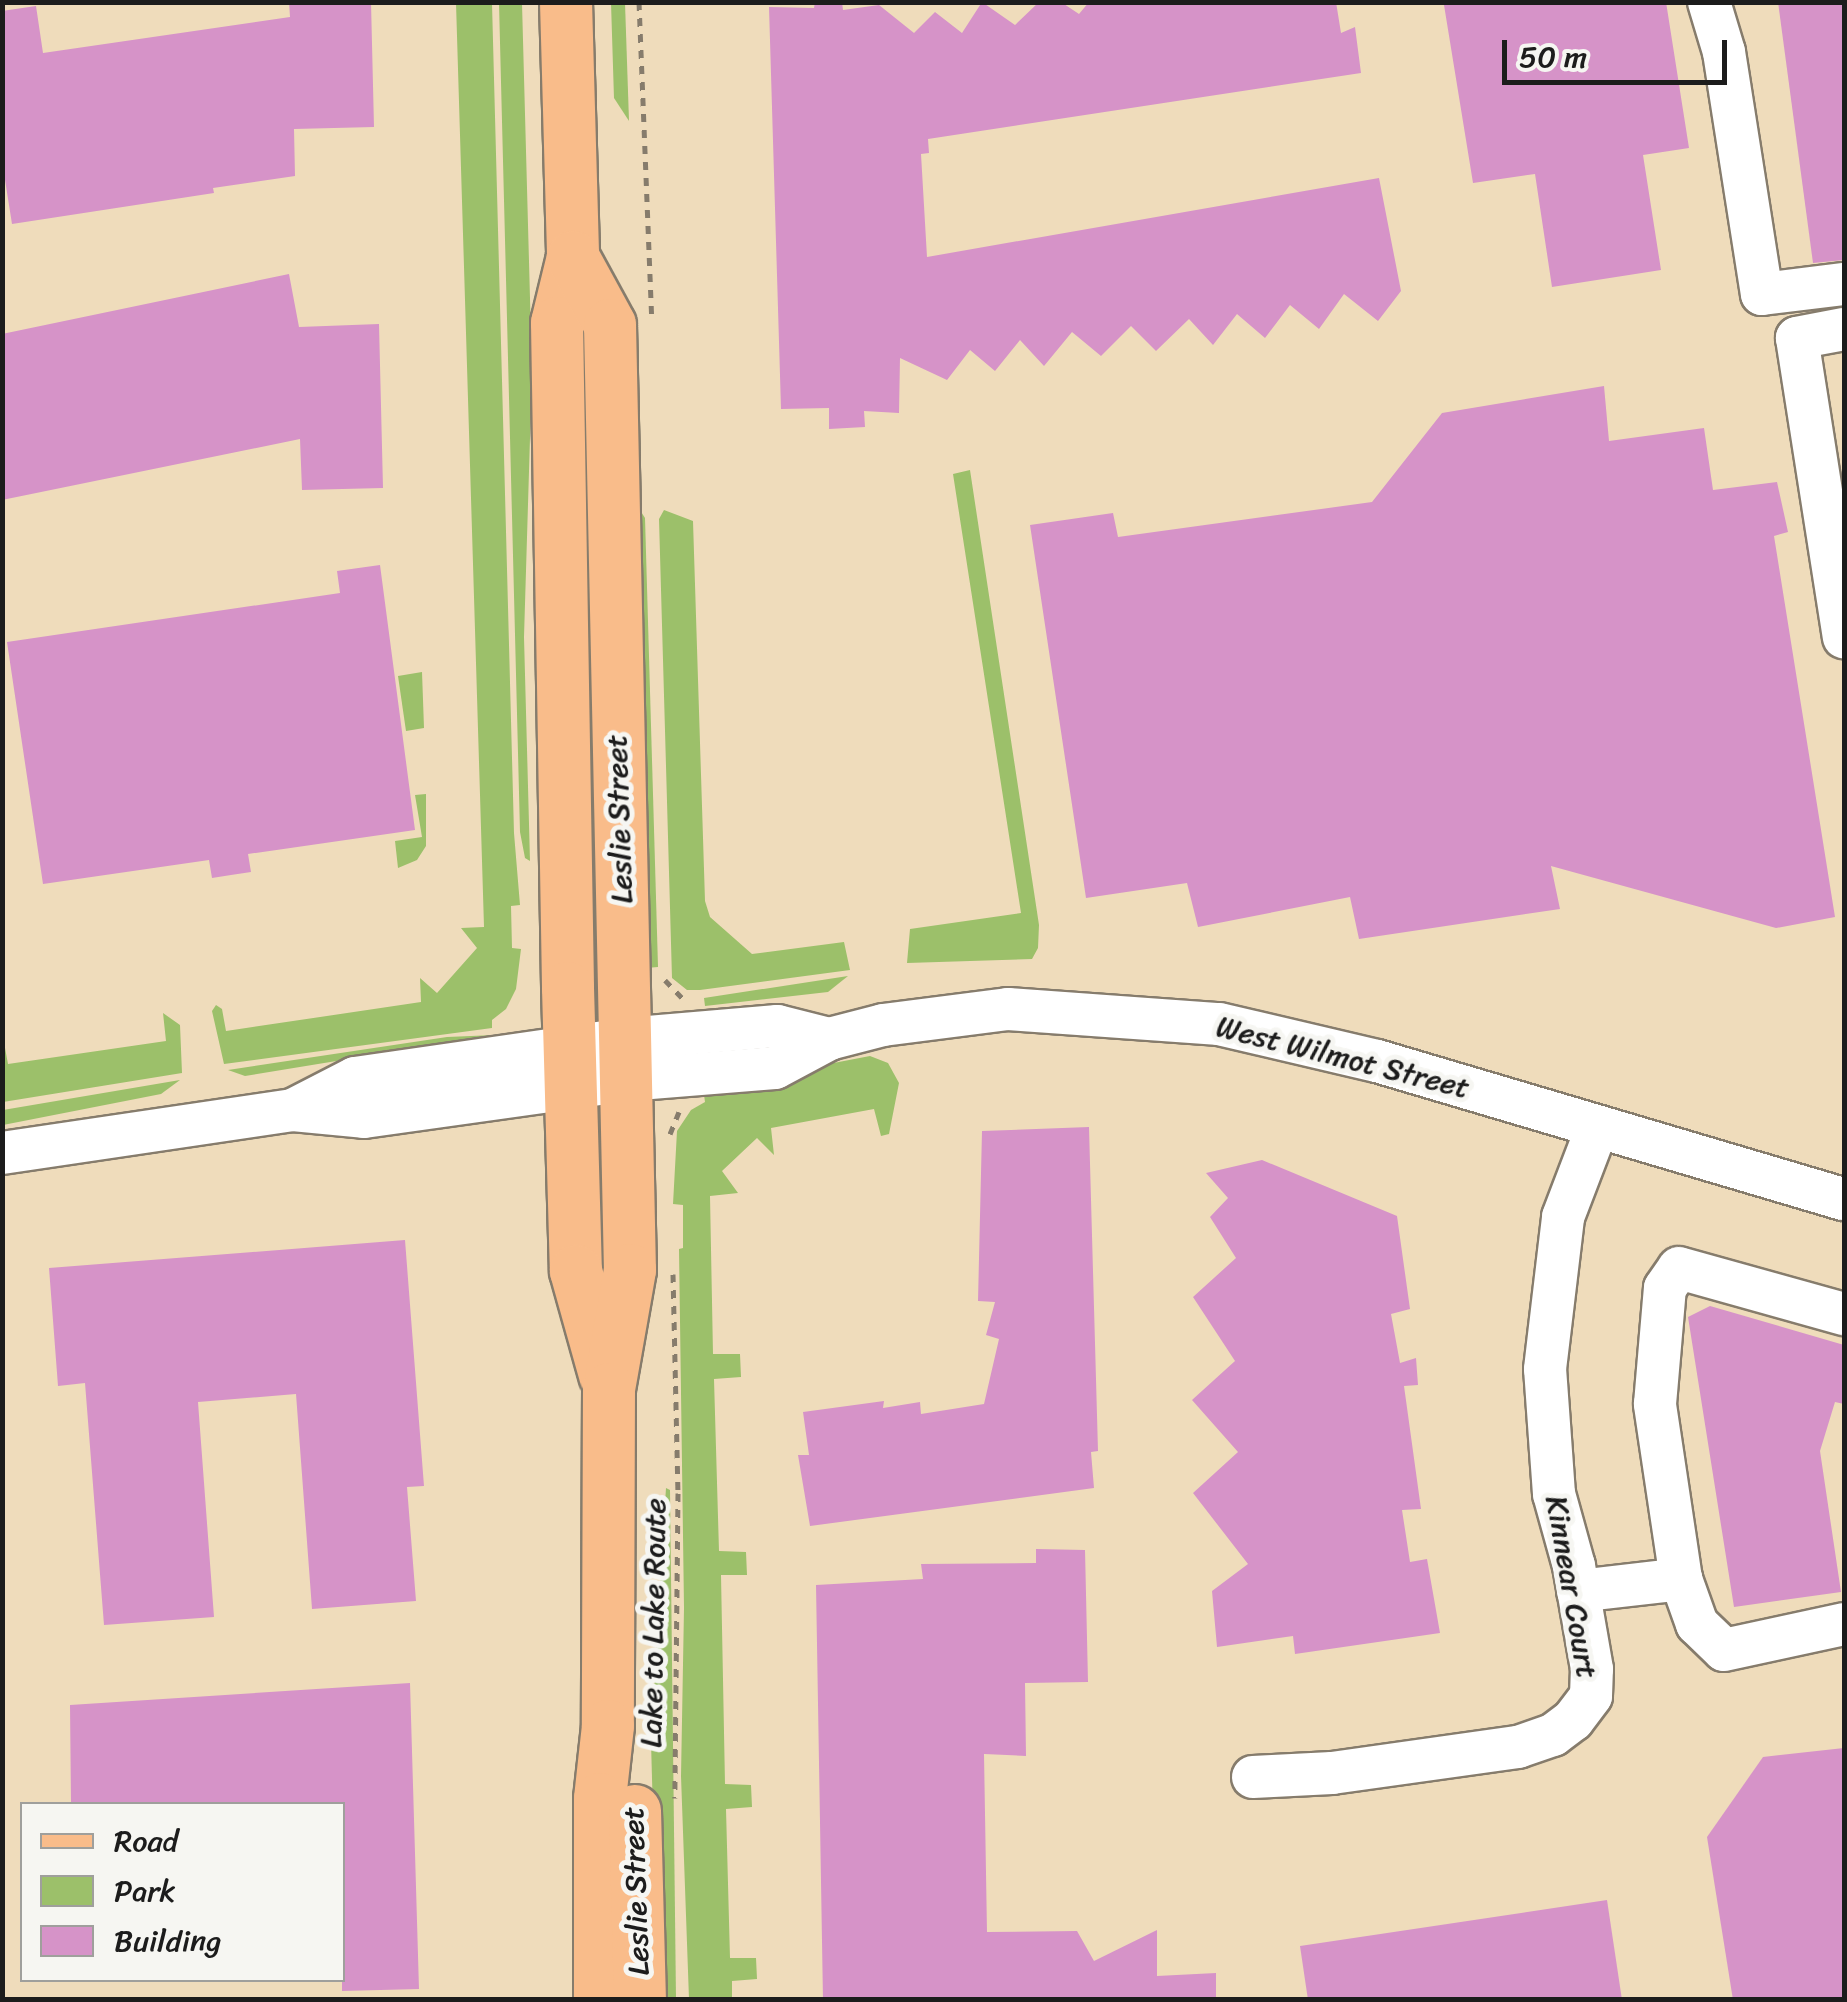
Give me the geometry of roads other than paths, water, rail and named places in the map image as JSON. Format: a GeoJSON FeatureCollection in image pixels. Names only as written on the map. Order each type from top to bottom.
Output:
{"type":"FeatureCollection","features":[{"type":"Feature","properties":{"kind":"main road","name":"Leslie Street"},"geometry":{"type":"LineString","coordinates":[[566,2],[573,257],[557,323],[576,1271],[609,1389]]}},
{"type":"Feature","properties":{"kind":"main road","name":"Leslie Street"},"geometry":{"type":"LineString","coordinates":[[573,257],[610,324],[630,1270],[609,1389],[608,1726],[600,1799],[600,2000]]}},
{"type":"Feature","properties":{"kind":"main road","name":"Leslie Street"},"geometry":{"type":"LineString","coordinates":[[608,1726],[634,1799],[640,2000]]}},
{"type":"Feature","properties":{"kind":"street"},"geometry":{"type":"LineString","coordinates":[[1709,2],[1724,52],[1762,294],[1844,284]]}},
{"type":"Feature","properties":{"kind":"street"},"geometry":{"type":"LineString","coordinates":[[1844,329],[1797,338],[1844,637]]}},
{"type":"Feature","properties":{"kind":"street","name":"West Wilmot Street"},"geometry":{"type":"LineString","coordinates":[[2,1152],[293,1110],[355,1078],[571,1068],[778,1026],[829,1038],[884,1024],[1008,1009],[1219,1024],[1376,1061],[1844,1200]]}},
{"type":"Feature","properties":{"kind":"street","name":"Kinnear Court"},"geometry":{"type":"LineString","coordinates":[[1253,1777],[1332,1773],[1518,1747],[1553,1735],[1573,1720],[1591,1696],[1592,1669],[1578,1591],[1554,1494],[1545,1369],[1552,1275],[1563,1217],[1597,1128]]}},
{"type":"Feature","properties":{"kind":"street"},"geometry":{"type":"LineString","coordinates":[[1844,1314],[1679,1268],[1665,1288],[1655,1404],[1681,1579],[1696,1624],[1724,1650],[1844,1624]]}},
{"type":"Feature","properties":{"kind":"street"},"geometry":{"type":"LineString","coordinates":[[1578,1591],[1681,1579]]}}]}
